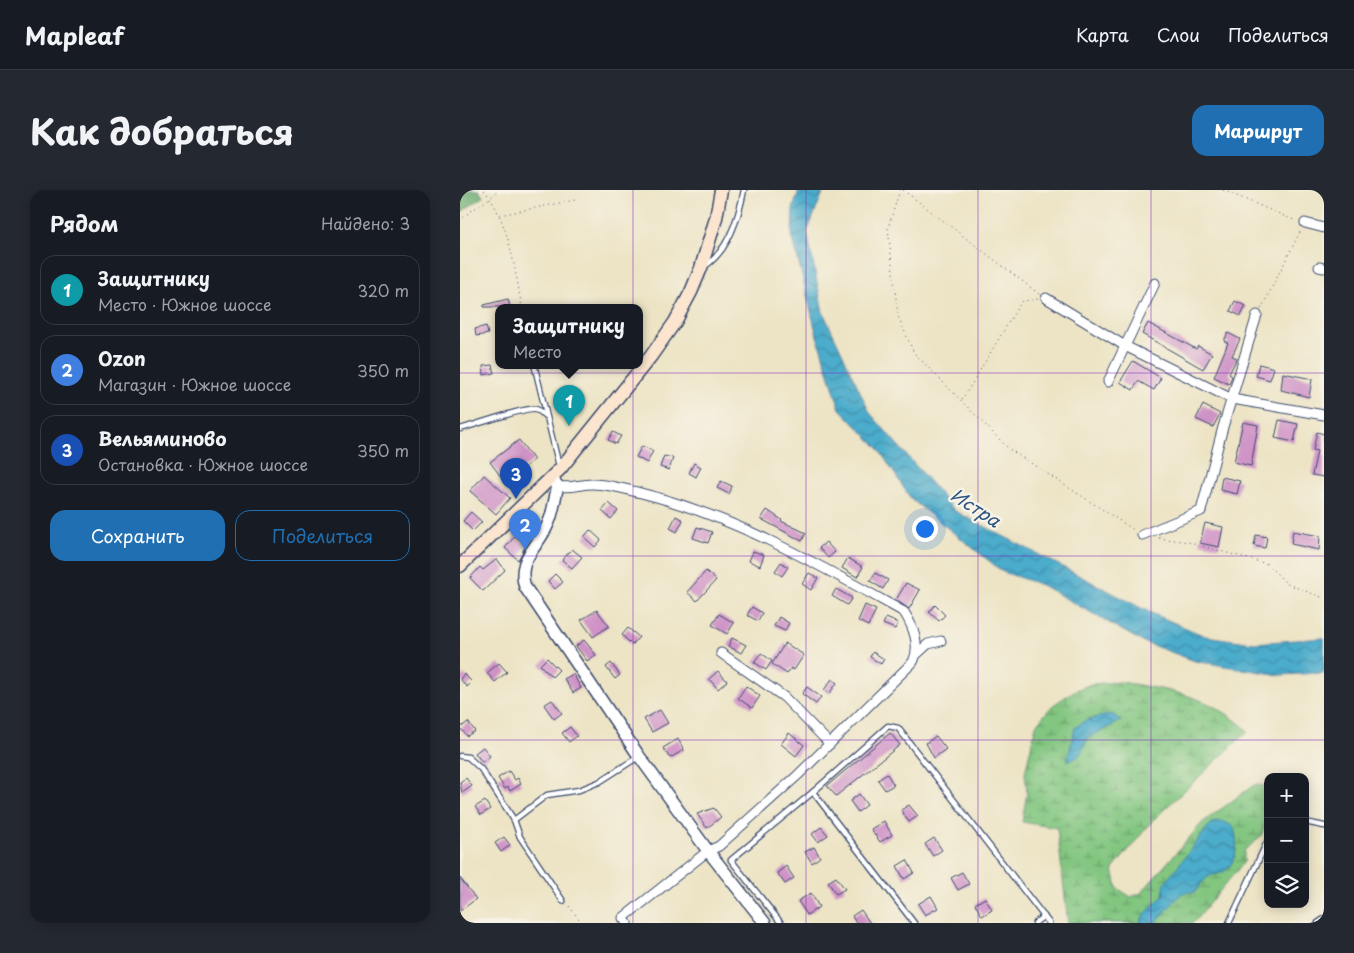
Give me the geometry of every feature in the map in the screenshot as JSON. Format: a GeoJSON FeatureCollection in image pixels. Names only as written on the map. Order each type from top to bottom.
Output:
{"type":"FeatureCollection","features":[{"type":"Feature","properties":{"kind":"main road"},"geometry":{"type":"LineString","coordinates":[[643,365],[670,328],[691,292],[701,268],[716,218],[721,190]]}},
{"type":"Feature","properties":{"kind":"main road"},"geometry":{"type":"LineString","coordinates":[[460,566],[554,482],[560,468],[640,369]]}},
{"type":"Feature","properties":{"kind":"street"},"geometry":{"type":"LineString","coordinates":[[1305,224],[1324,228]]}},
{"type":"Feature","properties":{"kind":"street"},"geometry":{"type":"LineString","coordinates":[[1108,382],[1155,283]]}},
{"type":"Feature","properties":{"kind":"street"},"geometry":{"type":"LineString","coordinates":[[1046,298],[1125,346],[1232,399],[1324,415]]}},
{"type":"Feature","properties":{"kind":"street"},"geometry":{"type":"LineString","coordinates":[[1142,535],[1201,511],[1257,316]]}},
{"type":"Feature","properties":{"kind":"street"},"geometry":{"type":"LineString","coordinates":[[765,923],[708,851],[639,756],[525,587],[522,578],[523,565],[551,517],[554,482],[567,488],[593,484],[641,493],[683,505],[797,554],[904,612],[913,625],[917,654]]}},
{"type":"Feature","properties":{"kind":"street"},"geometry":{"type":"LineString","coordinates":[[623,921],[708,851],[719,846],[830,744],[913,662],[917,654],[928,644],[941,641]]}},
{"type":"Feature","properties":{"kind":"street"},"geometry":{"type":"LineString","coordinates":[[721,653],[784,697],[830,744]]}},
{"type":"Feature","properties":{"kind":"lane"},"geometry":{"type":"LineString","coordinates":[[701,268],[712,261],[724,244],[744,190]]}},
{"type":"Feature","properties":{"kind":"lane"},"geometry":{"type":"LineString","coordinates":[[535,369],[545,416],[560,468]]}},
{"type":"Feature","properties":{"kind":"lane"},"geometry":{"type":"LineString","coordinates":[[536,409],[541,399]]}},
{"type":"Feature","properties":{"kind":"lane"},"geometry":{"type":"LineString","coordinates":[[460,429],[490,422],[520,410],[536,409],[545,416]]}},
{"type":"Feature","properties":{"kind":"lane"},"geometry":{"type":"LineString","coordinates":[[780,923],[731,860],[813,792],[888,726],[898,728],[1049,923]]}},
{"type":"Feature","properties":{"kind":"lane"},"geometry":{"type":"LineString","coordinates":[[460,756],[468,757],[481,769],[514,820],[520,837],[563,901]]}},
{"type":"Feature","properties":{"kind":"lane"},"geometry":{"type":"LineString","coordinates":[[514,820],[548,795],[579,790],[599,782],[639,756]]}},
{"type":"Feature","properties":{"kind":"lane"},"geometry":{"type":"LineString","coordinates":[[813,792],[914,923]]}},
{"type":"Feature","properties":{"kind":"lane"},"geometry":{"type":"LineString","coordinates":[[1309,823],[1324,826]]}},
{"type":"Feature","properties":{"kind":"lane"},"geometry":{"type":"LineString","coordinates":[[1229,923],[1264,849]]}},
{"type":"Feature","properties":{"kind":"lane"},"geometry":{"type":"LineString","coordinates":[[1035,923],[1044,916]]}},
{"type":"Feature","properties":{"kind":"lane"},"geometry":{"type":"LineString","coordinates":[[1318,923],[1324,919]]}},
{"type":"Feature","properties":{"kind":"path"},"geometry":{"type":"LineString","coordinates":[[484,190],[492,199],[500,215],[521,304]]}},
{"type":"Feature","properties":{"kind":"path"},"geometry":{"type":"LineString","coordinates":[[460,221],[480,203],[492,199],[498,190]]}},
{"type":"Feature","properties":{"kind":"path"},"geometry":{"type":"LineString","coordinates":[[1046,298],[902,190],[888,228],[898,316],[914,353],[1009,449],[1142,535],[1188,542],[1267,564],[1287,584],[1324,598]]}},
{"type":"Feature","properties":{"kind":"path"},"geometry":{"type":"LineString","coordinates":[[1223,190],[1305,224],[1257,316]]}},
{"type":"Feature","properties":{"kind":"path"},"geometry":{"type":"LineString","coordinates":[[500,215],[575,200]]}},
{"type":"Feature","properties":{"kind":"path"},"geometry":{"type":"LineString","coordinates":[[962,401],[1022,302],[1046,298]]}},
{"type":"Feature","properties":{"kind":"path"},"geometry":{"type":"LineString","coordinates":[[563,901],[565,905],[572,908],[582,923]]}},
{"type":"Feature","properties":{"kind":"green space"},"geometry":{"type":"Polygon","coordinates":[[[460,190],[479,190],[483,197],[460,213],[460,190]]]}},
{"type":"Feature","properties":{"kind":"green space"},"geometry":{"type":"Polygon","coordinates":[[[1121,682],[1189,696],[1219,709],[1248,731],[1153,820],[1113,869],[1117,888],[1131,897],[1141,893],[1202,823],[1254,785],[1264,786],[1264,829],[1262,834],[1244,851],[1244,862],[1193,923],[1068,923],[1057,828],[1022,822],[1027,792],[1025,773],[1036,725],[1052,706],[1074,691],[1091,684],[1121,682]]]}},
{"type":"Feature","properties":{"kind":"water"},"geometry":{"type":"Polygon","coordinates":[[[799,190],[824,190],[807,232],[823,312],[870,413],[955,511],[1149,612],[1205,636],[1254,643],[1324,638],[1324,673],[1279,675],[1195,661],[1141,641],[1042,585],[1003,572],[911,499],[878,448],[840,409],[817,336],[792,235],[793,209],[799,190]]]}},
{"type":"Feature","properties":{"kind":"water"},"geometry":{"type":"Polygon","coordinates":[[[1112,714],[1121,721],[1087,738],[1083,750],[1078,756],[1067,761],[1075,728],[1086,720],[1112,714]]]}},
{"type":"Feature","properties":{"kind":"water"},"geometry":{"type":"Polygon","coordinates":[[[1222,821],[1233,826],[1236,838],[1236,851],[1228,868],[1221,873],[1208,877],[1195,892],[1182,893],[1155,923],[1140,923],[1143,916],[1163,896],[1165,883],[1211,823],[1222,821]]]}},
{"type":"Feature","properties":{"kind":"building"},"geometry":{"type":"Polygon","coordinates":[[[508,299],[509,304],[495,304],[495,307],[484,307],[484,305],[508,299]]]}},
{"type":"Feature","properties":{"kind":"building"},"geometry":{"type":"Polygon","coordinates":[[[1235,301],[1246,306],[1241,316],[1230,311],[1235,301]]]}},
{"type":"Feature","properties":{"kind":"building"},"geometry":{"type":"Polygon","coordinates":[[[1148,323],[1196,349],[1198,346],[1212,354],[1203,369],[1142,334],[1148,323]]]}},
{"type":"Feature","properties":{"kind":"building"},"geometry":{"type":"Polygon","coordinates":[[[486,326],[488,334],[476,336],[475,329],[486,326]]]}},
{"type":"Feature","properties":{"kind":"building"},"geometry":{"type":"Polygon","coordinates":[[[1228,333],[1240,339],[1232,356],[1237,358],[1229,374],[1232,376],[1229,384],[1214,377],[1228,343],[1224,341],[1228,333]]]}},
{"type":"Feature","properties":{"kind":"building"},"geometry":{"type":"Polygon","coordinates":[[[1133,361],[1161,378],[1154,390],[1138,381],[1133,390],[1120,382],[1133,361]]]}},
{"type":"Feature","properties":{"kind":"building"},"geometry":{"type":"Polygon","coordinates":[[[1259,364],[1274,368],[1270,380],[1256,376],[1259,364]]]}},
{"type":"Feature","properties":{"kind":"building"},"geometry":{"type":"Polygon","coordinates":[[[492,365],[494,373],[484,375],[483,366],[492,365]]]}},
{"type":"Feature","properties":{"kind":"building"},"geometry":{"type":"Polygon","coordinates":[[[1283,373],[1312,379],[1309,397],[1281,390],[1283,373]]]}},
{"type":"Feature","properties":{"kind":"building"},"geometry":{"type":"Polygon","coordinates":[[[1203,405],[1220,414],[1213,427],[1196,419],[1203,405]]]}},
{"type":"Feature","properties":{"kind":"building"},"geometry":{"type":"Polygon","coordinates":[[[1279,420],[1298,424],[1294,442],[1275,438],[1279,420]]]}},
{"type":"Feature","properties":{"kind":"building"},"geometry":{"type":"Polygon","coordinates":[[[1243,422],[1258,425],[1251,466],[1234,462],[1243,422]]]}},
{"type":"Feature","properties":{"kind":"building"},"geometry":{"type":"Polygon","coordinates":[[[613,432],[621,436],[616,444],[608,440],[613,432]]]}},
{"type":"Feature","properties":{"kind":"building"},"geometry":{"type":"Polygon","coordinates":[[[1317,432],[1324,434],[1324,477],[1312,475],[1317,451],[1313,450],[1317,432]]]}},
{"type":"Feature","properties":{"kind":"building"},"geometry":{"type":"Polygon","coordinates":[[[519,440],[534,460],[505,482],[490,462],[519,440]]]}},
{"type":"Feature","properties":{"kind":"building"},"geometry":{"type":"Polygon","coordinates":[[[642,446],[653,451],[647,463],[636,457],[642,446]]]}},
{"type":"Feature","properties":{"kind":"building"},"geometry":{"type":"Polygon","coordinates":[[[664,456],[673,458],[669,470],[660,467],[664,456]]]}},
{"type":"Feature","properties":{"kind":"building"},"geometry":{"type":"Polygon","coordinates":[[[694,463],[701,467],[696,477],[689,473],[694,463]]]}},
{"type":"Feature","properties":{"kind":"building"},"geometry":{"type":"Polygon","coordinates":[[[484,475],[510,498],[496,514],[470,491],[484,475]]]}},
{"type":"Feature","properties":{"kind":"building"},"geometry":{"type":"Polygon","coordinates":[[[1222,477],[1240,481],[1237,494],[1220,490],[1222,477]]]}},
{"type":"Feature","properties":{"kind":"building"},"geometry":{"type":"Polygon","coordinates":[[[721,481],[732,486],[729,494],[717,488],[721,481]]]}},
{"type":"Feature","properties":{"kind":"building"},"geometry":{"type":"Polygon","coordinates":[[[609,503],[618,511],[611,519],[602,511],[609,503]]]}},
{"type":"Feature","properties":{"kind":"building"},"geometry":{"type":"Polygon","coordinates":[[[767,510],[781,521],[806,533],[802,541],[761,519],[767,510]]]}},
{"type":"Feature","properties":{"kind":"building"},"geometry":{"type":"Polygon","coordinates":[[[471,512],[482,522],[473,531],[463,521],[471,512]]]}},
{"type":"Feature","properties":{"kind":"building"},"geometry":{"type":"Polygon","coordinates":[[[676,516],[683,520],[677,532],[670,528],[676,516]]]}},
{"type":"Feature","properties":{"kind":"building"},"geometry":{"type":"Polygon","coordinates":[[[1205,523],[1223,527],[1219,547],[1200,543],[1205,523]]]}},
{"type":"Feature","properties":{"kind":"building"},"geometry":{"type":"Polygon","coordinates":[[[697,527],[712,532],[708,543],[693,538],[697,527]]]}},
{"type":"Feature","properties":{"kind":"building"},"geometry":{"type":"Polygon","coordinates":[[[590,530],[601,540],[595,547],[584,537],[590,530]]]}},
{"type":"Feature","properties":{"kind":"building"},"geometry":{"type":"Polygon","coordinates":[[[1293,531],[1320,536],[1319,550],[1291,544],[1293,531]]]}},
{"type":"Feature","properties":{"kind":"building"},"geometry":{"type":"Polygon","coordinates":[[[1256,535],[1267,537],[1265,548],[1254,546],[1256,535]]]}},
{"type":"Feature","properties":{"kind":"building"},"geometry":{"type":"Polygon","coordinates":[[[515,536],[526,545],[518,560],[505,548],[515,536]]]}},
{"type":"Feature","properties":{"kind":"building"},"geometry":{"type":"Polygon","coordinates":[[[826,542],[835,552],[828,558],[819,548],[826,542]]]}},
{"type":"Feature","properties":{"kind":"building"},"geometry":{"type":"Polygon","coordinates":[[[572,549],[582,557],[572,568],[562,560],[572,549]]]}},
{"type":"Feature","properties":{"kind":"building"},"geometry":{"type":"Polygon","coordinates":[[[753,551],[764,555],[760,566],[749,561],[753,551]]]}},
{"type":"Feature","properties":{"kind":"building"},"geometry":{"type":"Polygon","coordinates":[[[848,558],[863,567],[857,577],[842,568],[848,558]]]}},
{"type":"Feature","properties":{"kind":"building"},"geometry":{"type":"Polygon","coordinates":[[[497,559],[505,570],[483,591],[470,578],[480,567],[483,570],[497,559]]]}},
{"type":"Feature","properties":{"kind":"building"},"geometry":{"type":"Polygon","coordinates":[[[781,562],[788,567],[782,576],[775,571],[781,562]]]}},
{"type":"Feature","properties":{"kind":"building"},"geometry":{"type":"Polygon","coordinates":[[[706,571],[716,580],[697,601],[687,592],[706,571]]]}},
{"type":"Feature","properties":{"kind":"building"},"geometry":{"type":"Polygon","coordinates":[[[809,573],[818,578],[811,590],[802,584],[809,573]]]}},
{"type":"Feature","properties":{"kind":"building"},"geometry":{"type":"Polygon","coordinates":[[[875,573],[888,580],[883,589],[870,581],[875,573]]]}},
{"type":"Feature","properties":{"kind":"building"},"geometry":{"type":"Polygon","coordinates":[[[555,574],[563,582],[555,589],[548,581],[555,574]]]}},
{"type":"Feature","properties":{"kind":"building"},"geometry":{"type":"Polygon","coordinates":[[[906,583],[920,590],[909,609],[896,600],[906,583]]]}},
{"type":"Feature","properties":{"kind":"building"},"geometry":{"type":"Polygon","coordinates":[[[836,589],[852,598],[847,605],[832,596],[836,589]]]}},
{"type":"Feature","properties":{"kind":"building"},"geometry":{"type":"Polygon","coordinates":[[[865,605],[876,610],[868,626],[858,621],[865,605]]]}},
{"type":"Feature","properties":{"kind":"building"},"geometry":{"type":"Polygon","coordinates":[[[935,605],[945,615],[939,621],[929,612],[935,605]]]}},
{"type":"Feature","properties":{"kind":"building"},"geometry":{"type":"Polygon","coordinates":[[[752,607],[762,613],[758,621],[747,615],[752,607]]]}},
{"type":"Feature","properties":{"kind":"building"},"geometry":{"type":"Polygon","coordinates":[[[597,610],[609,626],[593,637],[581,620],[597,610]]]}},
{"type":"Feature","properties":{"kind":"building"},"geometry":{"type":"Polygon","coordinates":[[[719,614],[734,623],[727,634],[712,625],[719,614]]]}},
{"type":"Feature","properties":{"kind":"building"},"geometry":{"type":"Polygon","coordinates":[[[779,617],[789,623],[785,631],[774,626],[779,617]]]}},
{"type":"Feature","properties":{"kind":"building"},"geometry":{"type":"Polygon","coordinates":[[[886,618],[898,623],[895,629],[883,624],[886,618]]]}},
{"type":"Feature","properties":{"kind":"building"},"geometry":{"type":"Polygon","coordinates":[[[628,628],[639,637],[632,645],[622,635],[628,628]]]}},
{"type":"Feature","properties":{"kind":"building"},"geometry":{"type":"Polygon","coordinates":[[[732,638],[746,645],[741,653],[728,646],[732,638]]]}},
{"type":"Feature","properties":{"kind":"building"},"geometry":{"type":"Polygon","coordinates":[[[584,640],[596,655],[587,661],[576,646],[584,640]]]}},
{"type":"Feature","properties":{"kind":"building"},"geometry":{"type":"Polygon","coordinates":[[[785,643],[804,655],[794,670],[791,668],[787,674],[772,664],[785,643]]]}},
{"type":"Feature","properties":{"kind":"building"},"geometry":{"type":"Polygon","coordinates":[[[873,652],[884,659],[881,664],[870,657],[873,652]]]}},
{"type":"Feature","properties":{"kind":"building"},"geometry":{"type":"Polygon","coordinates":[[[761,653],[772,661],[766,670],[754,662],[761,653]]]}},
{"type":"Feature","properties":{"kind":"building"},"geometry":{"type":"Polygon","coordinates":[[[547,658],[559,670],[552,677],[540,665],[547,658]]]}},
{"type":"Feature","properties":{"kind":"building"},"geometry":{"type":"Polygon","coordinates":[[[499,663],[507,672],[495,682],[487,673],[499,663]]]}},
{"type":"Feature","properties":{"kind":"building"},"geometry":{"type":"Polygon","coordinates":[[[611,663],[620,675],[615,679],[606,667],[611,663]]]}},
{"type":"Feature","properties":{"kind":"building"},"geometry":{"type":"Polygon","coordinates":[[[718,671],[727,681],[718,689],[709,679],[718,671]]]}},
{"type":"Feature","properties":{"kind":"building"},"geometry":{"type":"Polygon","coordinates":[[[464,674],[472,682],[467,687],[460,679],[464,674]]]}},
{"type":"Feature","properties":{"kind":"building"},"geometry":{"type":"Polygon","coordinates":[[[573,674],[581,688],[573,693],[564,679],[573,674]]]}},
{"type":"Feature","properties":{"kind":"building"},"geometry":{"type":"Polygon","coordinates":[[[832,679],[837,683],[829,694],[824,690],[832,679]]]}},
{"type":"Feature","properties":{"kind":"building"},"geometry":{"type":"Polygon","coordinates":[[[746,686],[760,696],[752,708],[738,698],[746,686]]]}},
{"type":"Feature","properties":{"kind":"building"},"geometry":{"type":"Polygon","coordinates":[[[807,687],[821,697],[816,704],[802,694],[807,687]]]}},
{"type":"Feature","properties":{"kind":"building"},"geometry":{"type":"Polygon","coordinates":[[[552,700],[562,713],[554,719],[544,705],[552,700]]]}},
{"type":"Feature","properties":{"kind":"building"},"geometry":{"type":"Polygon","coordinates":[[[660,710],[668,723],[652,732],[644,719],[660,710]]]}},
{"type":"Feature","properties":{"kind":"building"},"geometry":{"type":"Polygon","coordinates":[[[468,722],[475,731],[467,736],[460,728],[468,722]]]}},
{"type":"Feature","properties":{"kind":"building"},"geometry":{"type":"Polygon","coordinates":[[[570,727],[577,736],[569,742],[562,733],[570,727]]]}},
{"type":"Feature","properties":{"kind":"building"},"geometry":{"type":"Polygon","coordinates":[[[789,733],[804,745],[796,756],[781,744],[789,733]]]}},
{"type":"Feature","properties":{"kind":"building"},"geometry":{"type":"Polygon","coordinates":[[[890,733],[900,745],[836,796],[827,786],[890,733]]]}},
{"type":"Feature","properties":{"kind":"building"},"geometry":{"type":"Polygon","coordinates":[[[936,736],[946,749],[934,758],[926,743],[936,736]]]}},
{"type":"Feature","properties":{"kind":"building"},"geometry":{"type":"Polygon","coordinates":[[[678,739],[684,750],[670,758],[663,748],[678,739]]]}},
{"type":"Feature","properties":{"kind":"building"},"geometry":{"type":"Polygon","coordinates":[[[483,747],[490,756],[482,762],[475,753],[483,747]]]}},
{"type":"Feature","properties":{"kind":"building"},"geometry":{"type":"Polygon","coordinates":[[[509,771],[515,780],[518,778],[521,784],[510,791],[508,787],[505,789],[498,778],[509,771]]]}},
{"type":"Feature","properties":{"kind":"building"},"geometry":{"type":"Polygon","coordinates":[[[887,774],[894,785],[885,790],[878,780],[887,774]]]}},
{"type":"Feature","properties":{"kind":"building"},"geometry":{"type":"Polygon","coordinates":[[[466,778],[472,786],[462,793],[460,782],[466,778]]]}},
{"type":"Feature","properties":{"kind":"building"},"geometry":{"type":"Polygon","coordinates":[[[859,794],[867,805],[858,812],[850,801],[859,794]]]}},
{"type":"Feature","properties":{"kind":"building"},"geometry":{"type":"Polygon","coordinates":[[[485,801],[490,809],[481,815],[475,807],[485,801]]]}},
{"type":"Feature","properties":{"kind":"building"},"geometry":{"type":"Polygon","coordinates":[[[909,805],[918,816],[909,822],[901,810],[909,805]]]}},
{"type":"Feature","properties":{"kind":"building"},"geometry":{"type":"Polygon","coordinates":[[[714,808],[721,817],[707,828],[697,814],[714,808]]]}},
{"type":"Feature","properties":{"kind":"building"},"geometry":{"type":"Polygon","coordinates":[[[884,821],[892,835],[880,842],[871,829],[884,821]]]}},
{"type":"Feature","properties":{"kind":"building"},"geometry":{"type":"Polygon","coordinates":[[[821,827],[828,835],[818,842],[812,834],[821,827]]]}},
{"type":"Feature","properties":{"kind":"building"},"geometry":{"type":"Polygon","coordinates":[[[504,837],[510,845],[501,852],[495,843],[504,837]]]}},
{"type":"Feature","properties":{"kind":"building"},"geometry":{"type":"Polygon","coordinates":[[[934,838],[942,850],[933,856],[925,844],[934,838]]]}},
{"type":"Feature","properties":{"kind":"building"},"geometry":{"type":"Polygon","coordinates":[[[814,847],[820,857],[812,863],[805,852],[814,847]]]}},
{"type":"Feature","properties":{"kind":"building"},"geometry":{"type":"Polygon","coordinates":[[[907,860],[914,873],[904,879],[897,866],[907,860]]]}},
{"type":"Feature","properties":{"kind":"building"},"geometry":{"type":"Polygon","coordinates":[[[786,866],[794,878],[785,884],[777,873],[786,866]]]}},
{"type":"Feature","properties":{"kind":"building"},"geometry":{"type":"Polygon","coordinates":[[[962,872],[969,884],[958,890],[951,878],[962,872]]]}},
{"type":"Feature","properties":{"kind":"building"},"geometry":{"type":"Polygon","coordinates":[[[836,877],[845,889],[836,894],[828,882],[836,877]]]}},
{"type":"Feature","properties":{"kind":"building"},"geometry":{"type":"Polygon","coordinates":[[[460,878],[476,899],[460,911],[460,878]]]}},
{"type":"Feature","properties":{"kind":"building"},"geometry":{"type":"Polygon","coordinates":[[[811,893],[819,907],[807,915],[798,901],[811,893]]]}},
{"type":"Feature","properties":{"kind":"building"},"geometry":{"type":"Polygon","coordinates":[[[931,896],[938,908],[925,915],[918,904],[931,896]]]}},
{"type":"Feature","properties":{"kind":"building"},"geometry":{"type":"Polygon","coordinates":[[[985,898],[992,910],[982,916],[975,904],[985,898]]]}},
{"type":"Feature","properties":{"kind":"building"},"geometry":{"type":"Polygon","coordinates":[[[861,910],[870,923],[856,923],[852,916],[861,910]]]}},
{"type":"Feature","properties":{"kind":"place","name":"Защитнику"},"geometry":{"type":"Point","coordinates":[569,426]}},
{"type":"Feature","properties":{"kind":"place","name":"Вельяминово"},"geometry":{"type":"Point","coordinates":[516,499]}},
{"type":"Feature","properties":{"kind":"place","name":"Ozon"},"geometry":{"type":"Point","coordinates":[525,550]}},
{"type":"Feature","properties":{"kind":"water label","name":"Истра"},"geometry":{"type":"Point","coordinates":[976,507]}}]}
